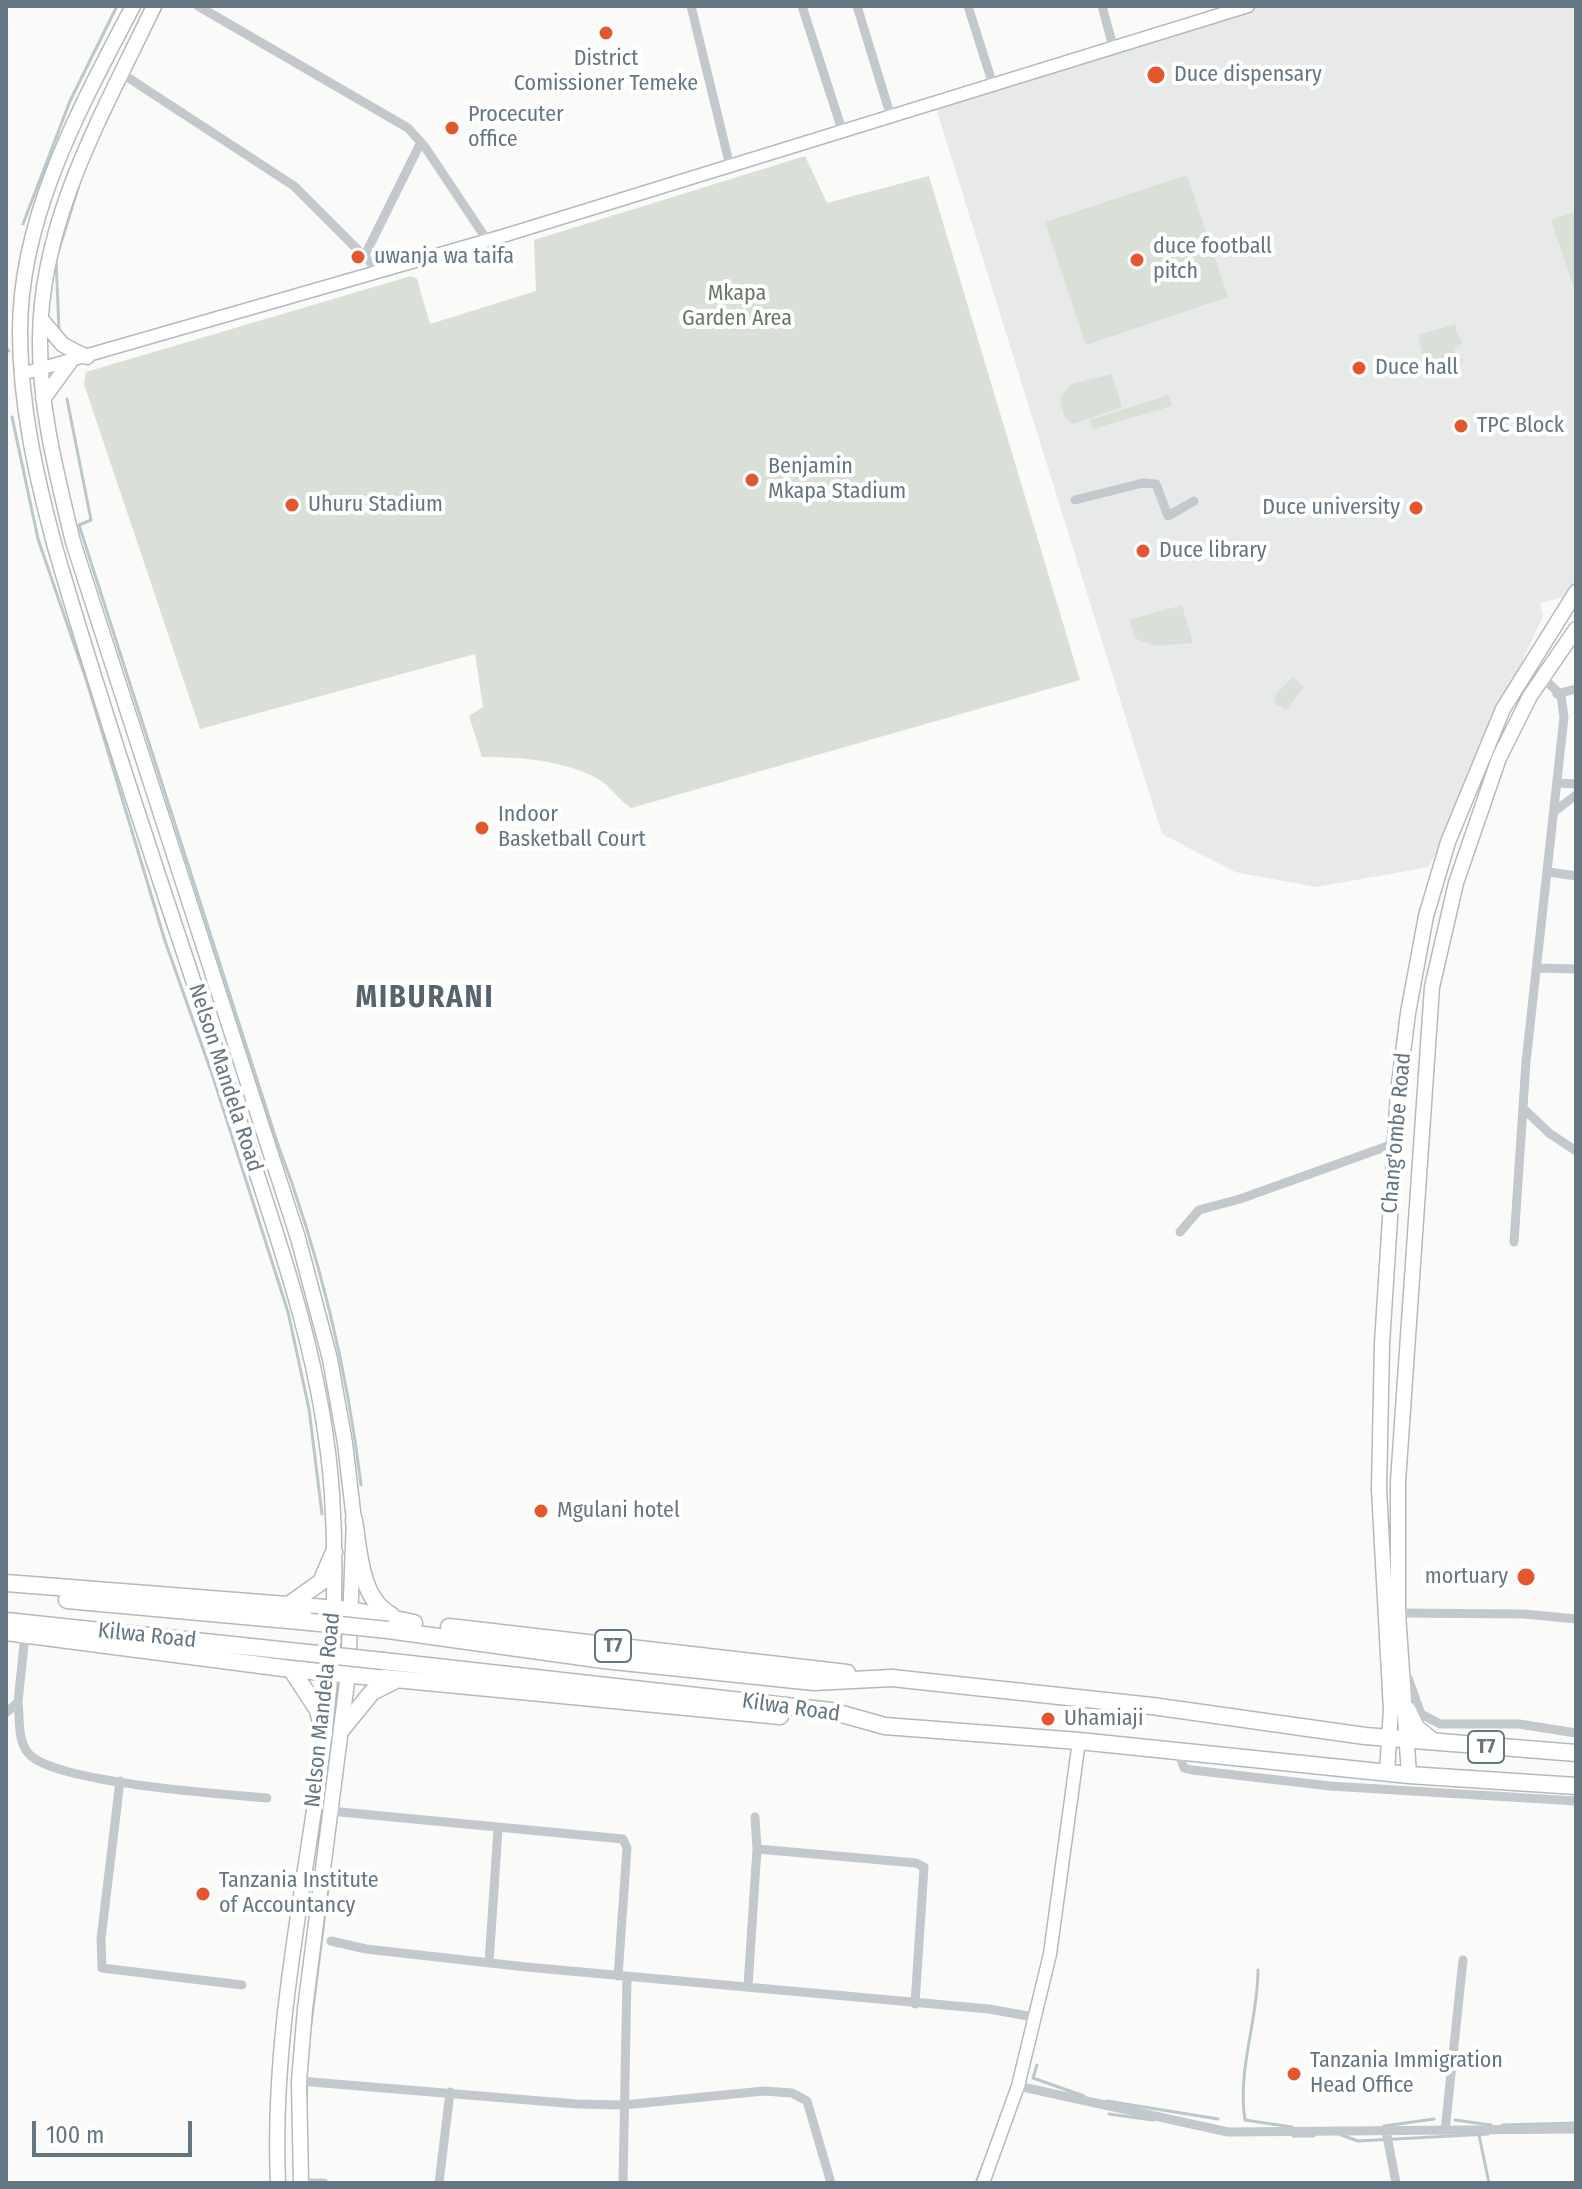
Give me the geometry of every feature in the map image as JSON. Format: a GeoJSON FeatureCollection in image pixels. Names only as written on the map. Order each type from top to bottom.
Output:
{"type":"FeatureCollection","features":[{"type":"Feature","properties":{"kind":"highway"},"geometry":{"type":"LineString","coordinates":[[354,1520],[363,1571],[375,1603],[405,1622]]}},
{"type":"Feature","properties":{"kind":"highway"},"geometry":{"type":"LineString","coordinates":[[290,1604],[321,1582],[334,1552]]}},
{"type":"Feature","properties":{"kind":"highway","name":"T7"},"geometry":{"type":"LineString","coordinates":[[6,1583],[342,1609],[405,1622],[892,1678]]}},
{"type":"Feature","properties":{"kind":"highway","name":"Kilwa Road"},"geometry":{"type":"LineString","coordinates":[[6,1594],[388,1630],[604,1660],[814,1682],[892,1678],[1152,1706],[1365,1736],[1576,1753]]}},
{"type":"Feature","properties":{"kind":"highway","name":"Kilwa Road"},"geometry":{"type":"LineString","coordinates":[[6,1621],[831,1711],[885,1726],[1079,1741],[1409,1775],[1576,1786]]}},
{"type":"Feature","properties":{"kind":"highway","name":"T7"},"geometry":{"type":"LineString","coordinates":[[6,1632],[291,1669],[885,1726]]}},
{"type":"Feature","properties":{"kind":"highway"},"geometry":{"type":"LineString","coordinates":[[291,1669],[318,1710],[324,1734]]}},
{"type":"Feature","properties":{"kind":"highway"},"geometry":{"type":"LineString","coordinates":[[342,1729],[372,1692],[397,1679]]}},
{"type":"Feature","properties":{"kind":"main road","name":"Nelson Mandela Road"},"geometry":{"type":"LineString","coordinates":[[133,6],[93,84],[47,192],[29,253],[22,296],[22,374],[38,480],[75,615],[303,1323],[328,1447],[334,1552],[348,1674],[299,2081],[301,2183]]}},
{"type":"Feature","properties":{"kind":"main road","name":"Nelson Mandela Road"},"geometry":{"type":"LineString","coordinates":[[154,6],[66,197],[44,281],[40,319],[41,371],[43,399],[73,542],[315,1297],[338,1393],[354,1520],[286,1991],[277,2128],[278,2183]]}},
{"type":"Feature","properties":{"kind":"main road"},"geometry":{"type":"LineString","coordinates":[[40,319],[63,345],[87,357]]}},
{"type":"Feature","properties":{"kind":"main road"},"geometry":{"type":"LineString","coordinates":[[43,399],[70,362]]}},
{"type":"Feature","properties":{"kind":"main road","name":"Chang'ombe Road"},"geometry":{"type":"LineString","coordinates":[[1387,1772],[1391,1710],[1379,1489],[1386,1265],[1408,1013],[1426,916],[1444,854],[1503,709],[1576,592]]}},
{"type":"Feature","properties":{"kind":"main road","name":"Chang'ombe Road"},"geometry":{"type":"LineString","coordinates":[[1409,1775],[1398,1613],[1398,1482],[1432,987],[1456,883],[1499,758],[1542,677],[1576,629]]}},
{"type":"Feature","properties":{"kind":"main road","name":"Chang'ombe Road"},"geometry":{"type":"LineString","coordinates":[[1405,1701],[1412,1721],[1435,1742]]}},
{"type":"Feature","properties":{"kind":"main road"},"geometry":{"type":"LineString","coordinates":[[1365,1736],[1378,1729],[1391,1710]]}},
{"type":"Feature","properties":{"kind":"street"},"geometry":{"type":"LineString","coordinates":[[198,6],[384,112],[421,142],[487,240]]}},
{"type":"Feature","properties":{"kind":"street"},"geometry":{"type":"LineString","coordinates":[[691,6],[730,166]]}},
{"type":"Feature","properties":{"kind":"street"},"geometry":{"type":"LineString","coordinates":[[802,6],[843,133]]}},
{"type":"Feature","properties":{"kind":"street"},"geometry":{"type":"LineString","coordinates":[[857,6],[891,117]]}},
{"type":"Feature","properties":{"kind":"street"},"geometry":{"type":"LineString","coordinates":[[968,6],[993,85]]}},
{"type":"Feature","properties":{"kind":"street"},"geometry":{"type":"LineString","coordinates":[[1102,6],[1113,46]]}},
{"type":"Feature","properties":{"kind":"street"},"geometry":{"type":"LineString","coordinates":[[22,374],[487,240],[1248,6]]}},
{"type":"Feature","properties":{"kind":"street"},"geometry":{"type":"LineString","coordinates":[[121,73],[294,186],[378,270]]}},
{"type":"Feature","properties":{"kind":"street"},"geometry":{"type":"LineString","coordinates":[[365,255],[421,142]]}},
{"type":"Feature","properties":{"kind":"street"},"geometry":{"type":"LineString","coordinates":[[1075,500],[1143,483],[1156,484],[1168,516],[1194,501]]}},
{"type":"Feature","properties":{"kind":"street"},"geometry":{"type":"LineString","coordinates":[[1514,1242],[1523,1108],[1564,717],[1563,701],[1542,677]]}},
{"type":"Feature","properties":{"kind":"street"},"geometry":{"type":"LineString","coordinates":[[1557,694],[1576,689]]}},
{"type":"Feature","properties":{"kind":"street"},"geometry":{"type":"LineString","coordinates":[[1558,783],[1576,784]]}},
{"type":"Feature","properties":{"kind":"street"},"geometry":{"type":"LineString","coordinates":[[1555,811],[1576,795]]}},
{"type":"Feature","properties":{"kind":"street"},"geometry":{"type":"LineString","coordinates":[[1549,872],[1576,876]]}},
{"type":"Feature","properties":{"kind":"street"},"geometry":{"type":"LineString","coordinates":[[1537,968],[1576,969]]}},
{"type":"Feature","properties":{"kind":"street"},"geometry":{"type":"LineString","coordinates":[[1523,1108],[1549,1133],[1576,1151]]}},
{"type":"Feature","properties":{"kind":"street"},"geometry":{"type":"LineString","coordinates":[[1180,1232],[1199,1210],[1240,1199],[1396,1143]]}},
{"type":"Feature","properties":{"kind":"street"},"geometry":{"type":"LineString","coordinates":[[1398,1613],[1524,1614],[1576,1619]]}},
{"type":"Feature","properties":{"kind":"street"},"geometry":{"type":"LineString","coordinates":[[25,1635],[18,1702],[24,1747],[31,1756],[53,1767],[120,1781],[166,1789],[267,1798]]}},
{"type":"Feature","properties":{"kind":"street"},"geometry":{"type":"LineString","coordinates":[[1402,1663],[1421,1714],[1440,1724],[1519,1724],[1576,1733]]}},
{"type":"Feature","properties":{"kind":"street"},"geometry":{"type":"LineString","coordinates":[[6,1713],[18,1702]]}},
{"type":"Feature","properties":{"kind":"street"},"geometry":{"type":"LineString","coordinates":[[983,2183],[1018,2086],[1050,1954],[1079,1741]]}},
{"type":"Feature","properties":{"kind":"street"},"geometry":{"type":"LineString","coordinates":[[1179,1753],[1184,1768],[1192,1770],[1330,1786],[1576,1801]]}},
{"type":"Feature","properties":{"kind":"street"},"geometry":{"type":"LineString","coordinates":[[120,1781],[101,1939],[102,1968],[242,1985]]}},
{"type":"Feature","properties":{"kind":"street"},"geometry":{"type":"LineString","coordinates":[[330,1811],[623,1839],[627,1848],[622,1977],[623,2183]]}},
{"type":"Feature","properties":{"kind":"street"},"geometry":{"type":"LineString","coordinates":[[748,1986],[757,1849],[755,1817]]}},
{"type":"Feature","properties":{"kind":"street"},"geometry":{"type":"LineString","coordinates":[[489,1963],[498,1829]]}},
{"type":"Feature","properties":{"kind":"street"},"geometry":{"type":"LineString","coordinates":[[757,1849],[916,1863],[924,1867],[915,2004]]}},
{"type":"Feature","properties":{"kind":"street"},"geometry":{"type":"LineString","coordinates":[[331,1941],[366,1949],[489,1963],[1012,2011],[1034,2017]]}},
{"type":"Feature","properties":{"kind":"street"},"geometry":{"type":"LineString","coordinates":[[1445,2131],[1463,1960]]}},
{"type":"Feature","properties":{"kind":"street"},"geometry":{"type":"LineString","coordinates":[[299,2081],[530,2101],[624,2105],[764,2091],[803,2097],[807,2101],[831,2183]]}},
{"type":"Feature","properties":{"kind":"street"},"geometry":{"type":"LineString","coordinates":[[1018,2086],[1228,2132],[1576,2129]]}},
{"type":"Feature","properties":{"kind":"street"},"geometry":{"type":"LineString","coordinates":[[439,2183],[450,2092]]}},
{"type":"Feature","properties":{"kind":"street"},"geometry":{"type":"LineString","coordinates":[[1386,2131],[1396,2183]]}},
{"type":"Feature","properties":{"kind":"street"},"geometry":{"type":"LineString","coordinates":[[301,2183],[324,2183]]}},
{"type":"Feature","properties":{"kind":"shaded area"},"geometry":{"type":"Polygon","coordinates":[[[1262,6],[1576,6],[1576,582],[1564,597],[1540,603],[1543,616],[1429,867],[1316,887],[1235,872],[1162,834],[936,108],[1032,75],[1262,6]]]}},
{"type":"Feature","properties":{"kind":"green space","name":"Benjamin Mkapa Stadium"},"geometry":{"type":"Polygon","coordinates":[[[805,156],[827,203],[929,176],[1080,680],[631,808],[603,782],[571,768],[526,759],[482,757],[469,716],[483,707],[475,654],[200,729],[84,384],[86,372],[411,276],[417,279],[430,324],[536,291],[534,240],[805,156]]]}},
{"type":"Feature","properties":{"kind":"green space","name":"duce football pitch"},"geometry":{"type":"Polygon","coordinates":[[[1187,175],[1228,297],[1086,345],[1045,222],[1187,175]]]}},
{"type":"Feature","properties":{"kind":"green space"},"geometry":{"type":"Polygon","coordinates":[[[1576,211],[1576,294],[1551,220],[1576,211]]]}},
{"type":"Feature","properties":{"kind":"green space"},"geometry":{"type":"Polygon","coordinates":[[[1456,324],[1456,332],[1463,342],[1454,350],[1464,360],[1441,374],[1427,373],[1418,335],[1456,324]]]}},
{"type":"Feature","properties":{"kind":"green space"},"geometry":{"type":"Polygon","coordinates":[[[1112,374],[1122,407],[1073,424],[1064,416],[1060,399],[1071,384],[1112,374]]]}},
{"type":"Feature","properties":{"kind":"green space"},"geometry":{"type":"Polygon","coordinates":[[[1169,395],[1172,406],[1093,429],[1090,420],[1169,395]]]}},
{"type":"Feature","properties":{"kind":"green space"},"geometry":{"type":"Polygon","coordinates":[[[1182,605],[1193,643],[1156,646],[1136,639],[1129,620],[1182,605]]]}},
{"type":"Feature","properties":{"kind":"green space"},"geometry":{"type":"Polygon","coordinates":[[[1293,677],[1304,687],[1286,710],[1274,704],[1276,694],[1293,677]]]}},
{"type":"Feature","properties":{"kind":"waterway"},"geometry":{"type":"LineString","coordinates":[[23,224],[70,101],[117,6]]}},
{"type":"Feature","properties":{"kind":"waterway"},"geometry":{"type":"LineString","coordinates":[[150,29],[161,8]]}},
{"type":"Feature","properties":{"kind":"waterway"},"geometry":{"type":"LineString","coordinates":[[59,330],[56,259],[79,185]]}},
{"type":"Feature","properties":{"kind":"waterway"},"geometry":{"type":"LineString","coordinates":[[6,348],[9,351]]}},
{"type":"Feature","properties":{"kind":"waterway"},"geometry":{"type":"LineString","coordinates":[[67,399],[91,520],[79,525],[306,1226],[330,1311],[348,1397],[361,1485]]}},
{"type":"Feature","properties":{"kind":"waterway"},"geometry":{"type":"LineString","coordinates":[[12,417],[38,539],[87,682],[165,941],[213,1077],[288,1312],[309,1409],[322,1514]]}},
{"type":"Feature","properties":{"kind":"waterway"},"geometry":{"type":"LineString","coordinates":[[311,2024],[330,1873]]}},
{"type":"Feature","properties":{"kind":"waterway"},"geometry":{"type":"LineString","coordinates":[[1258,1970],[1244,2082],[1245,2120],[1292,2127]]}},
{"type":"Feature","properties":{"kind":"waterway"},"geometry":{"type":"LineString","coordinates":[[1037,2065],[1033,2078],[1084,2096]]}},
{"type":"Feature","properties":{"kind":"waterway"},"geometry":{"type":"LineString","coordinates":[[306,2103],[307,2083]]}},
{"type":"Feature","properties":{"kind":"waterway"},"geometry":{"type":"LineString","coordinates":[[1107,2101],[1218,2119]]}},
{"type":"Feature","properties":{"kind":"waterway"},"geometry":{"type":"LineString","coordinates":[[1109,2114],[1153,2120]]}},
{"type":"Feature","properties":{"kind":"waterway"},"geometry":{"type":"LineString","coordinates":[[1384,2126],[1434,2119]]}},
{"type":"Feature","properties":{"kind":"waterway"},"geometry":{"type":"LineString","coordinates":[[1455,2120],[1491,2125]]}},
{"type":"Feature","properties":{"kind":"waterway"},"geometry":{"type":"LineString","coordinates":[[1502,2125],[1576,2123]]}},
{"type":"Feature","properties":{"kind":"waterway"},"geometry":{"type":"LineString","coordinates":[[1341,2135],[1358,2141],[1488,2134]]}},
{"type":"Feature","properties":{"kind":"waterway"},"geometry":{"type":"LineString","coordinates":[[1479,2135],[1489,2183]]}},
{"type":"Feature","properties":{"kind":"waterway"},"geometry":{"type":"LineString","coordinates":[[1293,2136],[1314,2136]]}},
{"type":"Feature","properties":{"kind":"waterway"},"geometry":{"type":"LineString","coordinates":[[976,2183],[985,2160]]}},
{"type":"Feature","properties":{"kind":"place","name":"District Comissioner Temeke"},"geometry":{"type":"Point","coordinates":[606,33]}},
{"type":"Feature","properties":{"kind":"place","name":"Duce dispensary"},"geometry":{"type":"Point","coordinates":[1156,75]}},
{"type":"Feature","properties":{"kind":"place","name":"Procecuter office"},"geometry":{"type":"Point","coordinates":[452,128]}},
{"type":"Feature","properties":{"kind":"place","name":"uwanja wa taifa"},"geometry":{"type":"Point","coordinates":[358,257]}},
{"type":"Feature","properties":{"kind":"place","name":"duce football pitch"},"geometry":{"type":"Point","coordinates":[1137,260]}},
{"type":"Feature","properties":{"kind":"place","name":"Duce hall"},"geometry":{"type":"Point","coordinates":[1359,368]}},
{"type":"Feature","properties":{"kind":"place","name":"TPC Block"},"geometry":{"type":"Point","coordinates":[1461,426]}},
{"type":"Feature","properties":{"kind":"place","name":"Benjamin Mkapa Stadium"},"geometry":{"type":"Point","coordinates":[752,480]}},
{"type":"Feature","properties":{"kind":"place","name":"Uhuru Stadium"},"geometry":{"type":"Point","coordinates":[292,505]}},
{"type":"Feature","properties":{"kind":"place","name":"Duce university"},"geometry":{"type":"Point","coordinates":[1416,508]}},
{"type":"Feature","properties":{"kind":"place","name":"Duce library"},"geometry":{"type":"Point","coordinates":[1143,551]}},
{"type":"Feature","properties":{"kind":"place","name":"Indoor Basketball Court"},"geometry":{"type":"Point","coordinates":[482,828]}},
{"type":"Feature","properties":{"kind":"place","name":"Mgulani hotel"},"geometry":{"type":"Point","coordinates":[541,1511]}},
{"type":"Feature","properties":{"kind":"place","name":"mortuary"},"geometry":{"type":"Point","coordinates":[1526,1577]}},
{"type":"Feature","properties":{"kind":"place","name":"Uhamiaji"},"geometry":{"type":"Point","coordinates":[1048,1719]}},
{"type":"Feature","properties":{"kind":"place","name":"Tanzania Institute of Accountancy"},"geometry":{"type":"Point","coordinates":[203,1894]}},
{"type":"Feature","properties":{"kind":"place","name":"Tanzania Immigration Head Office"},"geometry":{"type":"Point","coordinates":[1294,2074]}},
{"type":"Feature","properties":{"kind":"district","name":"MIBURANI"},"geometry":{"type":"Point","coordinates":[425,999]}},
{"type":"Feature","properties":{"kind":"park label","name":"Mkapa Garden Area"},"geometry":{"type":"Point","coordinates":[737,306]}}]}
